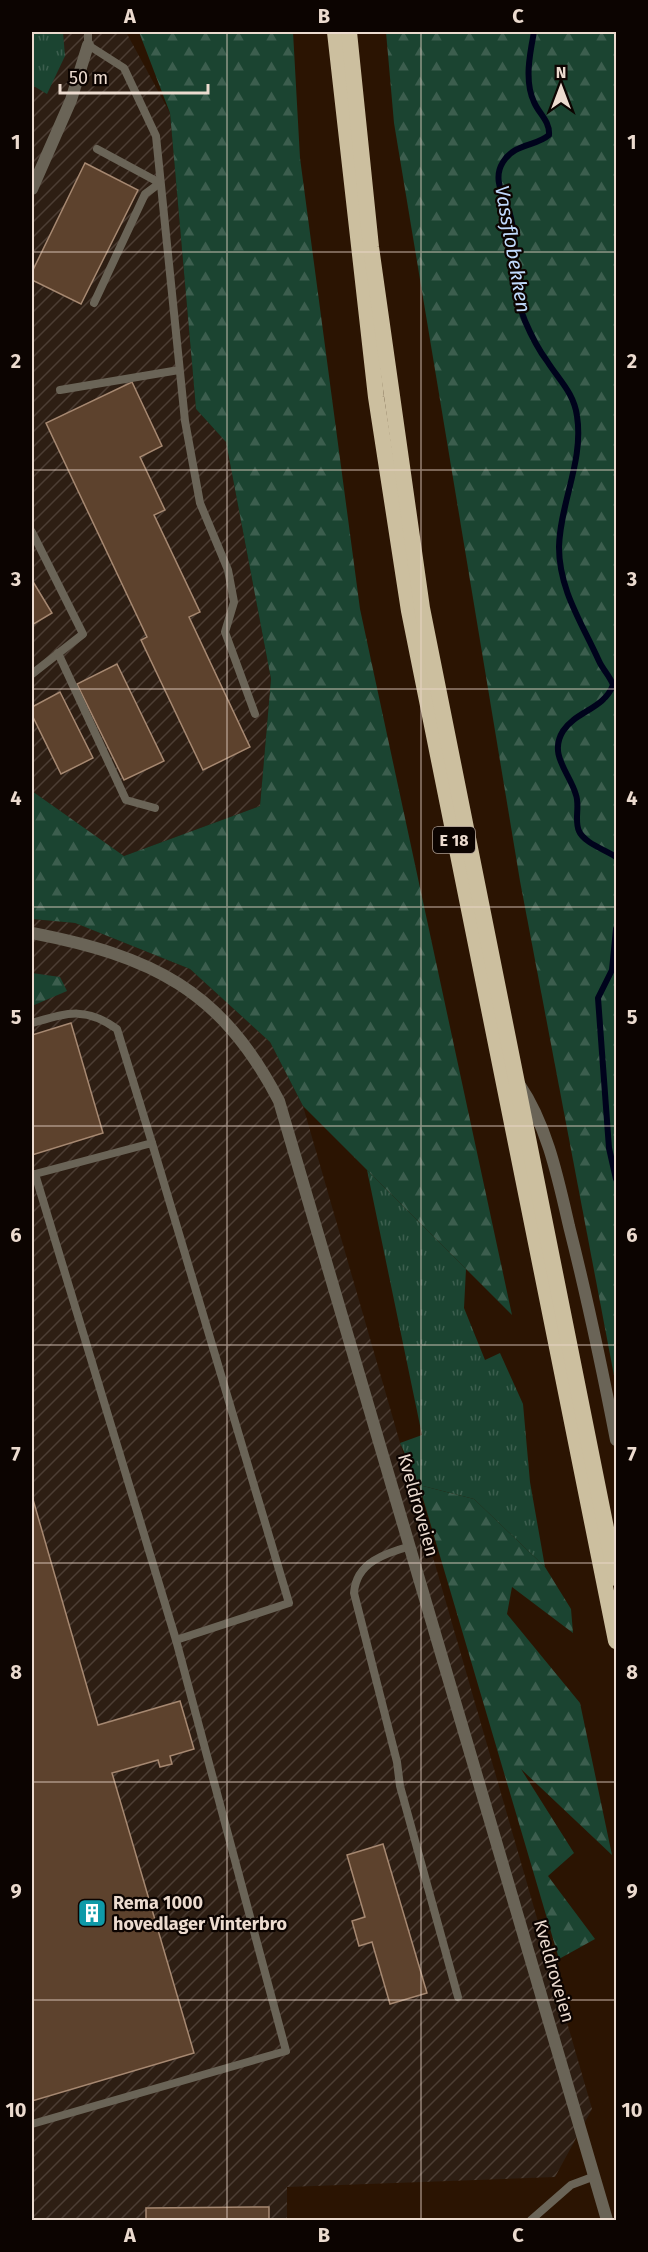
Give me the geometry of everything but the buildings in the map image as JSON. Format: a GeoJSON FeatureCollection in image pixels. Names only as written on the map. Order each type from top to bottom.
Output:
{"type":"FeatureCollection","features":[{"type":"Feature","properties":{"kind":"highway","name":"E 18"},"geometry":{"type":"LineString","coordinates":[[335,32],[376,397],[409,610],[616,1641]]}},
{"type":"Feature","properties":{"kind":"highway","name":"E 18"},"geometry":{"type":"LineString","coordinates":[[349,32],[371,247],[422,608],[616,1578]]}},
{"type":"Feature","properties":{"kind":"street"},"geometry":{"type":"LineString","coordinates":[[32,189],[62,122],[88,45]]}},
{"type":"Feature","properties":{"kind":"street","name":"Kveldroveien"},"geometry":{"type":"LineString","coordinates":[[32,933],[102,949],[166,975],[208,1004],[230,1025],[263,1071],[279,1101],[607,2220]]}},
{"type":"Feature","properties":{"kind":"street"},"geometry":{"type":"LineString","coordinates":[[517,1080],[534,1106],[564,1202],[592,1317],[616,1440]]}},
{"type":"Feature","properties":{"kind":"lane"},"geometry":{"type":"LineString","coordinates":[[88,32],[88,45],[124,68],[156,136],[185,421],[200,503],[228,570],[234,602],[225,632],[255,714]]}},
{"type":"Feature","properties":{"kind":"lane"},"geometry":{"type":"LineString","coordinates":[[97,149],[160,183]]}},
{"type":"Feature","properties":{"kind":"lane"},"geometry":{"type":"LineString","coordinates":[[94,303],[145,194],[160,183]]}},
{"type":"Feature","properties":{"kind":"lane"},"geometry":{"type":"LineString","coordinates":[[60,390],[179,370]]}},
{"type":"Feature","properties":{"kind":"lane"},"geometry":{"type":"LineString","coordinates":[[32,532],[83,634],[32,674]]}},
{"type":"Feature","properties":{"kind":"lane"},"geometry":{"type":"LineString","coordinates":[[58,653],[126,800],[155,808]]}},
{"type":"Feature","properties":{"kind":"lane"},"geometry":{"type":"LineString","coordinates":[[32,1023],[66,1013],[88,1013],[102,1018],[117,1029],[289,1603],[176,1640]]}},
{"type":"Feature","properties":{"kind":"lane"},"geometry":{"type":"LineString","coordinates":[[32,2124],[286,2051],[176,1640],[33,1175],[152,1143]]}},
{"type":"Feature","properties":{"kind":"lane"},"geometry":{"type":"LineString","coordinates":[[411,1546],[388,1553],[369,1563],[357,1577],[354,1593],[397,1762],[400,1786],[458,1997]]}},
{"type":"Feature","properties":{"kind":"lane"},"geometry":{"type":"LineString","coordinates":[[531,2220],[571,2185],[595,2176]]}},
{"type":"Feature","properties":{"kind":"shaded area"},"geometry":{"type":"Polygon","coordinates":[[[32,32],[126,32],[170,113],[196,409],[226,442],[271,679],[260,806],[124,856],[32,791],[32,32]]]}},
{"type":"Feature","properties":{"kind":"shaded area"},"geometry":{"type":"Polygon","coordinates":[[[32,919],[75,923],[190,969],[270,1042],[303,1106],[592,2109],[555,2177],[287,2187],[287,2220],[32,2220],[32,919]]]}},
{"type":"Feature","properties":{"kind":"green space"},"geometry":{"type":"Polygon","coordinates":[[[63,32],[65,56],[47,94],[32,85],[32,34],[63,32]]]}},
{"type":"Feature","properties":{"kind":"green space"},"geometry":{"type":"Polygon","coordinates":[[[139,32],[293,32],[300,158],[360,609],[512,1315],[303,1106],[270,1042],[190,969],[75,923],[32,919],[32,791],[124,856],[260,806],[271,679],[226,442],[196,409],[170,113],[139,32]]]}},
{"type":"Feature","properties":{"kind":"green space"},"geometry":{"type":"Polygon","coordinates":[[[386,32],[616,32],[616,1386],[520,881],[394,123],[386,32]]]}},
{"type":"Feature","properties":{"kind":"green space"},"geometry":{"type":"Polygon","coordinates":[[[32,973],[60,977],[67,991],[32,1006],[32,973]]]}},
{"type":"Feature","properties":{"kind":"green space"},"geometry":{"type":"Polygon","coordinates":[[[367,1170],[466,1269],[464,1308],[485,1360],[500,1353],[523,1404],[530,1482],[545,1567],[474,1499],[419,1485],[400,1443],[422,1435],[367,1170]]]}},
{"type":"Feature","properties":{"kind":"green space"},"geometry":{"type":"Polygon","coordinates":[[[419,1485],[474,1499],[545,1567],[571,1609],[573,1633],[512,1587],[507,1614],[580,1703],[612,1855],[521,1769],[574,1853],[548,1876],[595,1939],[559,1959],[419,1485]]]}},
{"type":"Feature","properties":{"kind":"waterway","name":"Vassflobekken"},"geometry":{"type":"LineString","coordinates":[[534,32],[529,85],[534,102],[548,126],[549,135],[538,142],[513,151],[503,162],[498,176],[511,218],[521,308],[538,347],[573,400],[577,416],[575,466],[560,531],[560,563],[563,578],[579,620],[613,685],[603,700],[575,719],[563,731],[559,740],[559,756],[576,795],[579,831],[590,843],[616,857]]}},
{"type":"Feature","properties":{"kind":"waterway","name":"Vassflobekken"},"geometry":{"type":"LineString","coordinates":[[616,929],[612,970],[598,998],[609,1148],[616,1179]]}},
{"type":"Feature","properties":{"kind":"place","name":"Rema 1000 hovedlager Vinterbro"},"geometry":{"type":"Point","coordinates":[92,1913]}}]}
